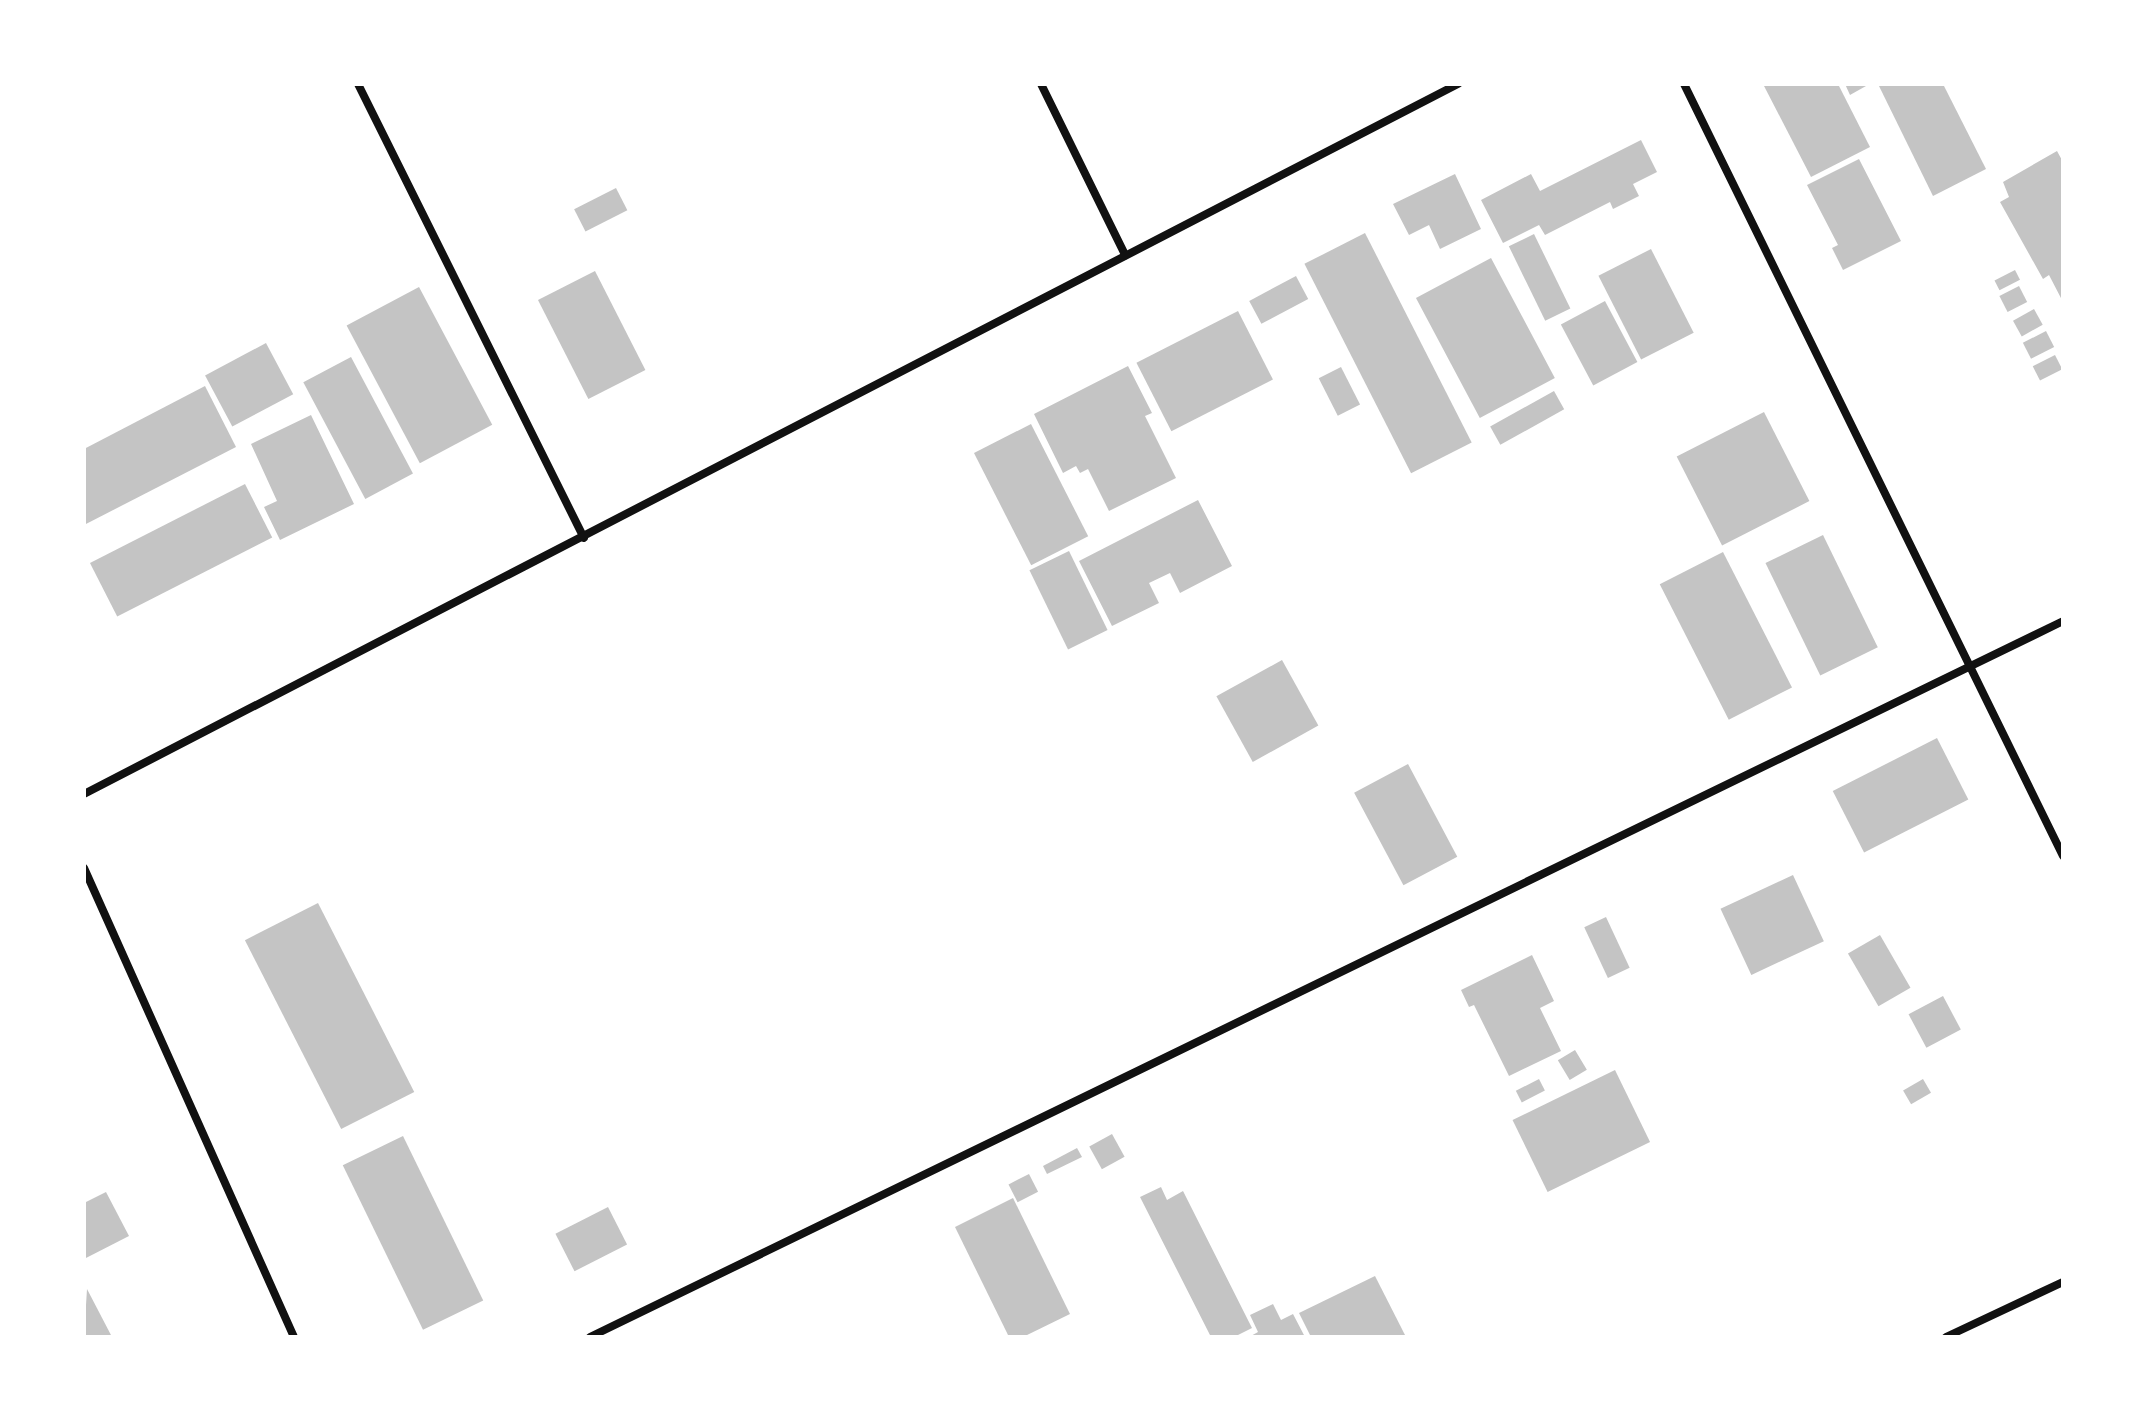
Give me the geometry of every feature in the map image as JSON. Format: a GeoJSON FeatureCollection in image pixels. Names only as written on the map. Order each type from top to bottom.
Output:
{"type":"FeatureCollection","features":[{"type":"Feature","properties":{"kind":"street"},"geometry":{"type":"LineString","coordinates":[[358,84],[584,538]]}},
{"type":"Feature","properties":{"kind":"street"},"geometry":{"type":"LineString","coordinates":[[1041,84],[1125,255]]}},
{"type":"Feature","properties":{"kind":"street"},"geometry":{"type":"LineString","coordinates":[[84,794],[1458,84]]}},
{"type":"Feature","properties":{"kind":"street"},"geometry":{"type":"LineString","coordinates":[[1684,84],[2063,856]]}},
{"type":"Feature","properties":{"kind":"street"},"geometry":{"type":"LineString","coordinates":[[590,1337],[2063,621]]}},
{"type":"Feature","properties":{"kind":"street"},"geometry":{"type":"LineString","coordinates":[[84,868],[294,1337]]}},
{"type":"Feature","properties":{"kind":"street"},"geometry":{"type":"LineString","coordinates":[[1946,1337],[2063,1282]]}},
{"type":"Feature","properties":{"kind":"building"},"geometry":{"type":"Polygon","coordinates":[[[1763,84],[1838,84],[1870,147],[1811,177],[1763,84]]]}},
{"type":"Feature","properties":{"kind":"building"},"geometry":{"type":"Polygon","coordinates":[[[1845,84],[1865,84],[1866,86],[1850,95],[1845,84]]]}},
{"type":"Feature","properties":{"kind":"building"},"geometry":{"type":"Polygon","coordinates":[[[1878,84],[1943,84],[1986,169],[1933,196],[1878,84]]]}},
{"type":"Feature","properties":{"kind":"building"},"geometry":{"type":"Polygon","coordinates":[[[1641,140],[1657,172],[1633,184],[1639,196],[1613,209],[1610,202],[1545,235],[1539,225],[1503,243],[1481,200],[1531,174],[1540,191],[1641,140]]]}},
{"type":"Feature","properties":{"kind":"building"},"geometry":{"type":"Polygon","coordinates":[[[2057,151],[2063,162],[2063,302],[2049,275],[2043,279],[2000,202],[2009,197],[2003,182],[2057,151]]]}},
{"type":"Feature","properties":{"kind":"building"},"geometry":{"type":"Polygon","coordinates":[[[1859,159],[1901,241],[1843,270],[1832,248],[1838,245],[1807,185],[1859,159]]]}},
{"type":"Feature","properties":{"kind":"building"},"geometry":{"type":"Polygon","coordinates":[[[1455,174],[1481,229],[1440,249],[1429,225],[1409,235],[1393,204],[1455,174]]]}},
{"type":"Feature","properties":{"kind":"building"},"geometry":{"type":"Polygon","coordinates":[[[616,188],[627,210],[585,232],[574,209],[616,188]]]}},
{"type":"Feature","properties":{"kind":"building"},"geometry":{"type":"Polygon","coordinates":[[[1365,233],[1472,442],[1411,473],[1304,264],[1365,233]]]}},
{"type":"Feature","properties":{"kind":"building"},"geometry":{"type":"Polygon","coordinates":[[[1534,234],[1570,309],[1545,321],[1509,246],[1534,234]]]}},
{"type":"Feature","properties":{"kind":"building"},"geometry":{"type":"Polygon","coordinates":[[[1651,249],[1694,333],[1641,360],[1598,276],[1651,249]]]}},
{"type":"Feature","properties":{"kind":"building"},"geometry":{"type":"Polygon","coordinates":[[[1491,258],[1555,378],[1480,418],[1416,298],[1491,258]]]}},
{"type":"Feature","properties":{"kind":"building"},"geometry":{"type":"Polygon","coordinates":[[[2015,270],[2020,280],[2000,290],[1995,280],[2015,270]]]}},
{"type":"Feature","properties":{"kind":"building"},"geometry":{"type":"Polygon","coordinates":[[[595,271],[645,370],[588,399],[538,300],[595,271]]]}},
{"type":"Feature","properties":{"kind":"building"},"geometry":{"type":"Polygon","coordinates":[[[1296,276],[1308,299],[1261,324],[1249,301],[1296,276]]]}},
{"type":"Feature","properties":{"kind":"building"},"geometry":{"type":"Polygon","coordinates":[[[2019,286],[2027,302],[2008,312],[1999,296],[2019,286]]]}},
{"type":"Feature","properties":{"kind":"building"},"geometry":{"type":"Polygon","coordinates":[[[419,287],[492,425],[420,463],[347,325],[419,287]]]}},
{"type":"Feature","properties":{"kind":"building"},"geometry":{"type":"Polygon","coordinates":[[[1605,301],[1637,362],[1593,385],[1561,324],[1605,301]]]}},
{"type":"Feature","properties":{"kind":"building"},"geometry":{"type":"Polygon","coordinates":[[[2034,309],[2043,325],[2022,336],[2013,321],[2034,309]]]}},
{"type":"Feature","properties":{"kind":"building"},"geometry":{"type":"Polygon","coordinates":[[[1238,311],[1273,380],[1171,431],[1136,363],[1238,311]]]}},
{"type":"Feature","properties":{"kind":"building"},"geometry":{"type":"Polygon","coordinates":[[[2046,331],[2054,347],[2031,359],[2023,343],[2046,331]]]}},
{"type":"Feature","properties":{"kind":"building"},"geometry":{"type":"Polygon","coordinates":[[[266,343],[293,394],[232,427],[205,375],[266,343]]]}},
{"type":"Feature","properties":{"kind":"building"},"geometry":{"type":"Polygon","coordinates":[[[2055,355],[2062,369],[2040,381],[2033,366],[2055,355]]]}},
{"type":"Feature","properties":{"kind":"building"},"geometry":{"type":"Polygon","coordinates":[[[351,357],[413,474],[365,499],[303,382],[351,357]]]}},
{"type":"Feature","properties":{"kind":"building"},"geometry":{"type":"Polygon","coordinates":[[[1128,366],[1152,413],[1145,416],[1176,478],[1109,511],[1088,469],[1080,473],[1076,466],[1063,473],[1034,414],[1128,366]]]}},
{"type":"Feature","properties":{"kind":"building"},"geometry":{"type":"Polygon","coordinates":[[[1341,367],[1360,404],[1338,416],[1319,378],[1341,367]]]}},
{"type":"Feature","properties":{"kind":"building"},"geometry":{"type":"Polygon","coordinates":[[[205,386],[236,447],[84,525],[84,449],[205,386]]]}},
{"type":"Feature","properties":{"kind":"building"},"geometry":{"type":"Polygon","coordinates":[[[1554,391],[1564,409],[1500,445],[1490,426],[1554,391]]]}},
{"type":"Feature","properties":{"kind":"building"},"geometry":{"type":"Polygon","coordinates":[[[1764,412],[1809,501],[1722,546],[1677,456],[1764,412]]]}},
{"type":"Feature","properties":{"kind":"building"},"geometry":{"type":"Polygon","coordinates":[[[311,415],[354,504],[280,540],[264,507],[277,501],[251,444],[311,415]]]}},
{"type":"Feature","properties":{"kind":"building"},"geometry":{"type":"Polygon","coordinates":[[[1031,424],[1088,536],[1031,565],[974,453],[1031,424]]]}},
{"type":"Feature","properties":{"kind":"building"},"geometry":{"type":"Polygon","coordinates":[[[245,484],[272,537],[117,616],[90,563],[245,484]]]}},
{"type":"Feature","properties":{"kind":"building"},"geometry":{"type":"Polygon","coordinates":[[[1198,500],[1232,566],[1180,593],[1170,573],[1149,583],[1159,603],[1112,626],[1079,561],[1198,500]]]}},
{"type":"Feature","properties":{"kind":"building"},"geometry":{"type":"Polygon","coordinates":[[[1823,535],[1878,647],[1820,675],[1765,563],[1823,535]]]}},
{"type":"Feature","properties":{"kind":"building"},"geometry":{"type":"Polygon","coordinates":[[[1069,551],[1108,630],[1068,649],[1029,570],[1069,551]]]}},
{"type":"Feature","properties":{"kind":"building"},"geometry":{"type":"Polygon","coordinates":[[[1723,552],[1792,687],[1729,720],[1660,584],[1723,552]]]}},
{"type":"Feature","properties":{"kind":"building"},"geometry":{"type":"Polygon","coordinates":[[[1282,660],[1318,726],[1253,762],[1216,696],[1282,660]]]}},
{"type":"Feature","properties":{"kind":"building"},"geometry":{"type":"Polygon","coordinates":[[[1937,738],[1968,799],[1864,853],[1833,791],[1937,738]]]}},
{"type":"Feature","properties":{"kind":"building"},"geometry":{"type":"Polygon","coordinates":[[[1408,764],[1457,857],[1403,885],[1354,793],[1408,764]]]}},
{"type":"Feature","properties":{"kind":"building"},"geometry":{"type":"Polygon","coordinates":[[[1793,875],[1824,941],[1751,975],[1720,909],[1793,875]]]}},
{"type":"Feature","properties":{"kind":"building"},"geometry":{"type":"Polygon","coordinates":[[[318,903],[414,1092],[341,1129],[245,940],[318,903]]]}},
{"type":"Feature","properties":{"kind":"building"},"geometry":{"type":"Polygon","coordinates":[[[1606,917],[1630,968],[1608,978],[1584,927],[1606,917]]]}},
{"type":"Feature","properties":{"kind":"building"},"geometry":{"type":"Polygon","coordinates":[[[1880,935],[1910,988],[1878,1006],[1848,954],[1880,935]]]}},
{"type":"Feature","properties":{"kind":"building"},"geometry":{"type":"Polygon","coordinates":[[[1532,955],[1554,1001],[1540,1008],[1561,1051],[1509,1076],[1474,1005],[1469,1007],[1461,990],[1532,955]]]}},
{"type":"Feature","properties":{"kind":"building"},"geometry":{"type":"Polygon","coordinates":[[[1943,996],[1961,1030],[1926,1048],[1909,1014],[1943,996]]]}},
{"type":"Feature","properties":{"kind":"building"},"geometry":{"type":"Polygon","coordinates":[[[1575,1050],[1587,1070],[1570,1080],[1558,1060],[1575,1050]]]}},
{"type":"Feature","properties":{"kind":"building"},"geometry":{"type":"Polygon","coordinates":[[[1615,1070],[1650,1142],[1548,1192],[1513,1120],[1615,1070]]]}},
{"type":"Feature","properties":{"kind":"building"},"geometry":{"type":"Polygon","coordinates":[[[1539,1079],[1545,1091],[1522,1102],[1516,1091],[1539,1079]]]}},
{"type":"Feature","properties":{"kind":"building"},"geometry":{"type":"Polygon","coordinates":[[[1923,1079],[1931,1093],[1911,1104],[1903,1090],[1923,1079]]]}},
{"type":"Feature","properties":{"kind":"building"},"geometry":{"type":"Polygon","coordinates":[[[1112,1134],[1125,1157],[1102,1169],[1089,1147],[1112,1134]]]}},
{"type":"Feature","properties":{"kind":"building"},"geometry":{"type":"Polygon","coordinates":[[[403,1136],[483,1300],[423,1330],[343,1165],[403,1136]]]}},
{"type":"Feature","properties":{"kind":"building"},"geometry":{"type":"Polygon","coordinates":[[[1077,1148],[1082,1157],[1047,1174],[1043,1166],[1077,1148]]]}},
{"type":"Feature","properties":{"kind":"building"},"geometry":{"type":"Polygon","coordinates":[[[1029,1174],[1038,1192],[1018,1202],[1009,1184],[1029,1174]]]}},
{"type":"Feature","properties":{"kind":"building"},"geometry":{"type":"Polygon","coordinates":[[[1161,1187],[1167,1200],[1183,1191],[1252,1328],[1234,1337],[1211,1337],[1140,1197],[1161,1187]]]}},
{"type":"Feature","properties":{"kind":"building"},"geometry":{"type":"Polygon","coordinates":[[[106,1192],[129,1236],[84,1259],[84,1203],[106,1192]]]}},
{"type":"Feature","properties":{"kind":"building"},"geometry":{"type":"Polygon","coordinates":[[[1013,1198],[1070,1314],[1023,1337],[1009,1337],[955,1227],[1013,1198]]]}},
{"type":"Feature","properties":{"kind":"building"},"geometry":{"type":"Polygon","coordinates":[[[608,1207],[627,1244],[574,1271],[555,1234],[608,1207]]]}},
{"type":"Feature","properties":{"kind":"building"},"geometry":{"type":"Polygon","coordinates":[[[1375,1276],[1406,1337],[1311,1337],[1299,1313],[1375,1276]]]}},
{"type":"Feature","properties":{"kind":"building"},"geometry":{"type":"Polygon","coordinates":[[[87,1289],[112,1337],[84,1337],[87,1289]]]}},
{"type":"Feature","properties":{"kind":"building"},"geometry":{"type":"Polygon","coordinates":[[[1273,1304],[1281,1320],[1293,1314],[1305,1337],[1249,1337],[1258,1332],[1250,1315],[1273,1304]]]}}]}
